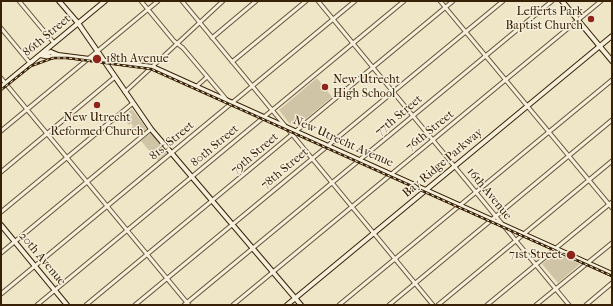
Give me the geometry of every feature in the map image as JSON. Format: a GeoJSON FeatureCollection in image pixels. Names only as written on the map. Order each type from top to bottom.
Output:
{"type":"FeatureCollection","features":[{"type":"Feature","properties":{"kind":"street"},"geometry":{"type":"LineString","coordinates":[[19,1],[54,43]]}},
{"type":"Feature","properties":{"kind":"street"},"geometry":{"type":"LineString","coordinates":[[60,1],[78,23],[151,129],[301,305]]}},
{"type":"Feature","properties":{"kind":"street"},"geometry":{"type":"LineString","coordinates":[[141,1],[226,99]]}},
{"type":"Feature","properties":{"kind":"street"},"geometry":{"type":"LineString","coordinates":[[1,131],[158,1]]}},
{"type":"Feature","properties":{"kind":"street"},"geometry":{"type":"LineString","coordinates":[[182,1],[286,127]]}},
{"type":"Feature","properties":{"kind":"street"},"geometry":{"type":"LineString","coordinates":[[126,92],[223,1]]}},
{"type":"Feature","properties":{"kind":"street"},"geometry":{"type":"LineString","coordinates":[[212,38],[256,1]]}},
{"type":"Feature","properties":{"kind":"street"},"geometry":{"type":"LineString","coordinates":[[232,62],[306,1]]}},
{"type":"Feature","properties":{"kind":"street","name":"16th Avenue"},"geometry":{"type":"LineString","coordinates":[[318,1],[569,305]]}},
{"type":"Feature","properties":{"kind":"street","name":"81st Street"},"geometry":{"type":"LineString","coordinates":[[1,294],[355,1]]}},
{"type":"Feature","properties":{"kind":"street","name":"80th Street"},"geometry":{"type":"LineString","coordinates":[[37,305],[404,1]]}},
{"type":"Feature","properties":{"kind":"street"},"geometry":{"type":"LineString","coordinates":[[440,1],[568,156],[610,203],[612,208]]}},
{"type":"Feature","properties":{"kind":"street","name":"79th Street"},"geometry":{"type":"LineString","coordinates":[[86,305],[453,1]]}},
{"type":"Feature","properties":{"kind":"street","name":"78th Street"},"geometry":{"type":"LineString","coordinates":[[135,305],[502,1]]}},
{"type":"Feature","properties":{"kind":"street","name":"77th Street"},"geometry":{"type":"LineString","coordinates":[[187,304],[552,1]]}},
{"type":"Feature","properties":{"kind":"street"},"geometry":{"type":"LineString","coordinates":[[562,1],[612,61]]}},
{"type":"Feature","properties":{"kind":"street","name":"76th Street"},"geometry":{"type":"LineString","coordinates":[[234,305],[601,1]]}},
{"type":"Feature","properties":{"kind":"street","name":"86th Street"},"geometry":{"type":"LineString","coordinates":[[1,87],[103,2]]}},
{"type":"Feature","properties":{"kind":"street"},"geometry":{"type":"LineString","coordinates":[[1,28],[30,63]]}},
{"type":"Feature","properties":{"kind":"street","name":"Bay Ridge Parkway"},"geometry":{"type":"LineString","coordinates":[[287,305],[612,36]]}},
{"type":"Feature","properties":{"kind":"street","name":"New Utrecht Avenue"},"geometry":{"type":"LineString","coordinates":[[40,54],[50,58],[58,55],[153,67],[233,102],[286,127],[294,133],[302,134],[612,274]]}},
{"type":"Feature","properties":{"kind":"street"},"geometry":{"type":"LineString","coordinates":[[1,172],[115,77]]}},
{"type":"Feature","properties":{"kind":"street"},"geometry":{"type":"LineString","coordinates":[[197,86],[207,77]]}},
{"type":"Feature","properties":{"kind":"street"},"geometry":{"type":"LineString","coordinates":[[1,78],[187,304]]}},
{"type":"Feature","properties":{"kind":"street"},"geometry":{"type":"LineString","coordinates":[[339,305],[612,80]]}},
{"type":"Feature","properties":{"kind":"street"},"geometry":{"type":"LineString","coordinates":[[1,212],[133,103]]}},
{"type":"Feature","properties":{"kind":"street"},"geometry":{"type":"LineString","coordinates":[[389,305],[612,120]]}},
{"type":"Feature","properties":{"kind":"street"},"geometry":{"type":"LineString","coordinates":[[1,253],[151,129]]}},
{"type":"Feature","properties":{"kind":"street"},"geometry":{"type":"LineString","coordinates":[[294,133],[298,141],[312,159],[433,305]]}},
{"type":"Feature","properties":{"kind":"street"},"geometry":{"type":"LineString","coordinates":[[298,141],[302,134]]}},
{"type":"Feature","properties":{"kind":"street"},"geometry":{"type":"LineString","coordinates":[[438,305],[612,161]]}},
{"type":"Feature","properties":{"kind":"street"},"geometry":{"type":"LineString","coordinates":[[487,305],[610,203]]}},
{"type":"Feature","properties":{"kind":"street","name":"20th Avenue"},"geometry":{"type":"LineString","coordinates":[[1,225],[67,305]]}},
{"type":"Feature","properties":{"kind":"street"},"geometry":{"type":"LineString","coordinates":[[536,305],[612,243]]}},
{"type":"Feature","properties":{"kind":"street"},"geometry":{"type":"LineString","coordinates":[[586,305],[612,283]]}},
{"type":"Feature","properties":{"kind":"shaded area"},"geometry":{"type":"Polygon","coordinates":[[[317,78],[332,97],[297,126],[289,123],[279,110],[317,78]]]}},
{"type":"Feature","properties":{"kind":"shaded area"},"geometry":{"type":"Polygon","coordinates":[[[132,109],[147,129],[138,136],[131,128],[133,126],[131,123],[129,125],[122,117],[132,109]]]}},
{"type":"Feature","properties":{"kind":"shaded area"},"geometry":{"type":"Polygon","coordinates":[[[151,133],[167,153],[158,161],[141,141],[151,133]]]}},
{"type":"Feature","properties":{"kind":"shaded area"},"geometry":{"type":"Polygon","coordinates":[[[556,253],[580,264],[558,283],[542,264],[556,253]]]}},
{"type":"Feature","properties":{"kind":"railway"},"geometry":{"type":"LineString","coordinates":[[1,90],[31,66],[53,58],[68,58],[151,69],[612,276]]}},
{"type":"Feature","properties":{"kind":"place","name":"Lefferts Park Baptist Church"},"geometry":{"type":"Point","coordinates":[591,19]}},
{"type":"Feature","properties":{"kind":"place","name":"18th Avenue"},"geometry":{"type":"Point","coordinates":[97,59]}},
{"type":"Feature","properties":{"kind":"place","name":"New Utrecht High School"},"geometry":{"type":"Point","coordinates":[325,87]}},
{"type":"Feature","properties":{"kind":"place","name":"New Utrecht Reformed Church"},"geometry":{"type":"Point","coordinates":[97,105]}},
{"type":"Feature","properties":{"kind":"place","name":"71st Street"},"geometry":{"type":"Point","coordinates":[571,255]}}]}
